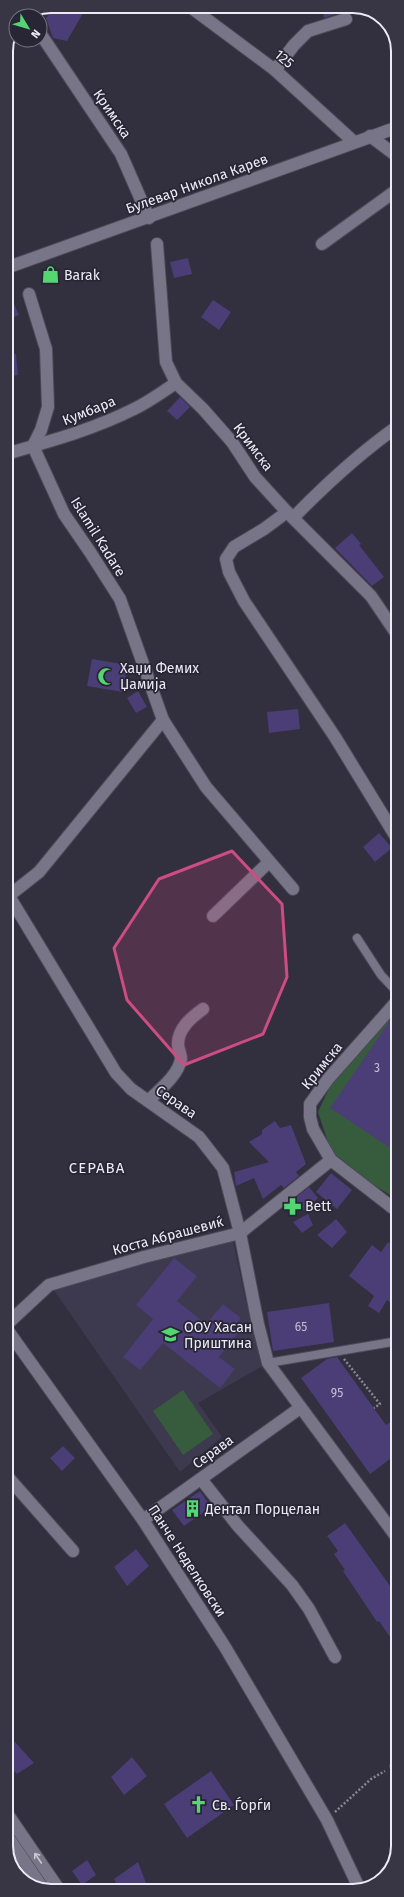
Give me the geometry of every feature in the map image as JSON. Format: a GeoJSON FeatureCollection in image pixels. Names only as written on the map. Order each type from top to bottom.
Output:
{"type":"FeatureCollection","features":[{"type":"Feature","properties":{"kind":"street","name":"125"},"geometry":{"type":"LineString","coordinates":[[198,13],[275,70],[354,142]]}},
{"type":"Feature","properties":{"kind":"street"},"geometry":{"type":"LineString","coordinates":[[275,70],[294,45],[308,31],[346,19]]}},
{"type":"Feature","properties":{"kind":"street","name":"Кримска"},"geometry":{"type":"LineString","coordinates":[[48,45],[121,154],[149,218]]}},
{"type":"Feature","properties":{"kind":"street","name":"Булевар Никола Карев"},"geometry":{"type":"LineString","coordinates":[[13,266],[149,218],[391,129]]}},
{"type":"Feature","properties":{"kind":"street"},"geometry":{"type":"LineString","coordinates":[[370,136],[391,152]]}},
{"type":"Feature","properties":{"kind":"street"},"geometry":{"type":"LineString","coordinates":[[322,244],[391,194]]}},
{"type":"Feature","properties":{"kind":"street","name":"Кримска"},"geometry":{"type":"LineString","coordinates":[[157,244],[166,362],[176,383],[203,409],[232,442],[255,477],[290,515],[391,617]]}},
{"type":"Feature","properties":{"kind":"street"},"geometry":{"type":"LineString","coordinates":[[29,294],[46,349],[48,407],[41,430],[33,446]]}},
{"type":"Feature","properties":{"kind":"street","name":"Кумбара"},"geometry":{"type":"LineString","coordinates":[[13,452],[48,443],[135,409],[176,383]]}},
{"type":"Feature","properties":{"kind":"street"},"geometry":{"type":"LineString","coordinates":[[391,431],[372,445],[290,515],[234,547],[226,559],[229,572],[244,601],[335,737],[391,829]]}},
{"type":"Feature","properties":{"kind":"street","name":"Islamil Kadare"},"geometry":{"type":"LineString","coordinates":[[33,446],[64,514],[120,599],[163,720],[206,787],[293,889]]}},
{"type":"Feature","properties":{"kind":"street"},"geometry":{"type":"LineString","coordinates":[[13,891],[39,872],[163,720]]}},
{"type":"Feature","properties":{"kind":"street"},"geometry":{"type":"LineString","coordinates":[[213,916],[269,862]]}},
{"type":"Feature","properties":{"kind":"street","name":"Серава"},"geometry":{"type":"LineString","coordinates":[[13,905],[116,1073],[131,1089],[199,1137],[223,1168],[240,1233],[258,1324],[268,1363],[391,1530]]}},
{"type":"Feature","properties":{"kind":"street"},"geometry":{"type":"LineString","coordinates":[[148,1101],[174,1074],[181,1059],[178,1043],[182,1030],[191,1018],[203,1008]]}},
{"type":"Feature","properties":{"kind":"street","name":"Кримска"},"geometry":{"type":"LineString","coordinates":[[331,1160],[313,1129],[310,1117],[310,1104],[328,1078],[391,1008]]}},
{"type":"Feature","properties":{"kind":"street"},"geometry":{"type":"LineString","coordinates":[[331,1160],[391,1207]]}},
{"type":"Feature","properties":{"kind":"street","name":"Коста Абрашевиќ"},"geometry":{"type":"LineString","coordinates":[[13,1319],[49,1285],[144,1257],[240,1233],[331,1160]]}},
{"type":"Feature","properties":{"kind":"street","name":"Панче Неделковски"},"geometry":{"type":"LineString","coordinates":[[13,1336],[143,1520],[225,1647],[327,1820],[357,1884]]}},
{"type":"Feature","properties":{"kind":"street","name":"Серава"},"geometry":{"type":"LineString","coordinates":[[143,1520],[300,1408]]}},
{"type":"Feature","properties":{"kind":"street"},"geometry":{"type":"LineString","coordinates":[[201,1479],[238,1526],[292,1585],[309,1609],[335,1657]]}},
{"type":"Feature","properties":{"kind":"street"},"geometry":{"type":"LineString","coordinates":[[13,1483],[73,1551]]}},
{"type":"Feature","properties":{"kind":"street"},"geometry":{"type":"LineString","coordinates":[[13,1822],[55,1884]]}},
{"type":"Feature","properties":{"kind":"street"},"geometry":{"type":"LineString","coordinates":[[13,1844],[38,1882]]}},
{"type":"Feature","properties":{"kind":"lane"},"geometry":{"type":"LineString","coordinates":[[357,938],[381,975],[391,986]]}},
{"type":"Feature","properties":{"kind":"lane"},"geometry":{"type":"LineString","coordinates":[[268,1363],[391,1342]]}},
{"type":"Feature","properties":{"kind":"path"},"geometry":{"type":"LineString","coordinates":[[338,1351],[380,1404],[374,1408]]}},
{"type":"Feature","properties":{"kind":"path"},"geometry":{"type":"LineString","coordinates":[[327,1820],[371,1779],[391,1766]]}},
{"type":"Feature","properties":{"kind":"highlighted area"},"geometry":{"type":"Polygon","coordinates":[[[232,851],[282,904],[287,977],[263,1034],[184,1065],[127,1000],[114,948],[159,879],[232,851]]]}},
{"type":"Feature","properties":{"kind":"shaded area","name":"ООУ Хасан Приштина"},"geometry":{"type":"Polygon","coordinates":[[[233,1241],[247,1306],[268,1363],[198,1403],[222,1437],[180,1472],[51,1286],[161,1256],[233,1241]]]}},
{"type":"Feature","properties":{"kind":"green space"},"geometry":{"type":"Polygon","coordinates":[[[391,1014],[391,1196],[371,1183],[331,1151],[318,1112],[332,1082],[391,1014]]]}},
{"type":"Feature","properties":{"kind":"green space"},"geometry":{"type":"Polygon","coordinates":[[[183,1390],[213,1434],[183,1455],[153,1411],[183,1390]]]}},
{"type":"Feature","properties":{"kind":"building"},"geometry":{"type":"Polygon","coordinates":[[[51,13],[83,13],[67,41],[53,38],[48,24],[48,16],[51,13]]]}},
{"type":"Feature","properties":{"kind":"building"},"geometry":{"type":"Polygon","coordinates":[[[323,13],[339,13],[324,18],[323,13]]]}},
{"type":"Feature","properties":{"kind":"building"},"geometry":{"type":"Polygon","coordinates":[[[188,258],[192,274],[174,278],[170,262],[188,258]]]}},
{"type":"Feature","properties":{"kind":"building"},"geometry":{"type":"Polygon","coordinates":[[[213,300],[231,312],[219,330],[201,317],[213,300]]]}},
{"type":"Feature","properties":{"kind":"building"},"geometry":{"type":"Polygon","coordinates":[[[13,302],[19,315],[13,317],[13,302]]]}},
{"type":"Feature","properties":{"kind":"building"},"geometry":{"type":"Polygon","coordinates":[[[13,354],[16,354],[18,375],[13,376],[13,354]]]}},
{"type":"Feature","properties":{"kind":"building"},"geometry":{"type":"Polygon","coordinates":[[[180,397],[190,407],[177,420],[167,411],[180,397]]]}},
{"type":"Feature","properties":{"kind":"building"},"geometry":{"type":"Polygon","coordinates":[[[352,533],[361,544],[359,545],[384,577],[372,586],[335,548],[352,533]]]}},
{"type":"Feature","properties":{"kind":"building","name":"Хаџи Фемих Џамија"},"geometry":{"type":"Polygon","coordinates":[[[92,659],[127,665],[123,692],[87,686],[92,659]]]}},
{"type":"Feature","properties":{"kind":"building"},"geometry":{"type":"Polygon","coordinates":[[[138,691],[147,707],[136,713],[127,698],[138,691]]]}},
{"type":"Feature","properties":{"kind":"building"},"geometry":{"type":"Polygon","coordinates":[[[298,709],[300,729],[269,733],[267,712],[298,709]]]}},
{"type":"Feature","properties":{"kind":"building"},"geometry":{"type":"Polygon","coordinates":[[[379,833],[391,849],[375,862],[363,847],[379,833]]]}},
{"type":"Feature","properties":{"kind":"building"},"geometry":{"type":"Polygon","coordinates":[[[389,1022],[391,1023],[391,1148],[330,1108],[389,1022]]]}},
{"type":"Feature","properties":{"kind":"building"},"geometry":{"type":"Polygon","coordinates":[[[275,1121],[280,1128],[291,1125],[306,1164],[296,1172],[299,1176],[284,1188],[281,1185],[263,1199],[254,1178],[236,1186],[234,1172],[269,1162],[249,1142],[262,1134],[262,1130],[275,1121]]]}},
{"type":"Feature","properties":{"kind":"building"},"geometry":{"type":"Polygon","coordinates":[[[331,1173],[352,1190],[337,1209],[316,1192],[331,1173]]]}},
{"type":"Feature","properties":{"kind":"building"},"geometry":{"type":"Polygon","coordinates":[[[309,1187],[318,1198],[304,1211],[294,1199],[309,1187]]]}},
{"type":"Feature","properties":{"kind":"building"},"geometry":{"type":"Polygon","coordinates":[[[308,1214],[313,1225],[302,1233],[293,1222],[308,1214]]]}},
{"type":"Feature","properties":{"kind":"building"},"geometry":{"type":"Polygon","coordinates":[[[336,1219],[347,1232],[332,1248],[317,1235],[336,1219]]]}},
{"type":"Feature","properties":{"kind":"building"},"geometry":{"type":"Polygon","coordinates":[[[388,1242],[391,1244],[391,1303],[387,1300],[379,1313],[368,1306],[374,1296],[349,1276],[372,1245],[381,1252],[388,1242]]]}},
{"type":"Feature","properties":{"kind":"building"},"geometry":{"type":"Polygon","coordinates":[[[174,1258],[197,1276],[177,1301],[206,1324],[223,1304],[241,1318],[233,1327],[239,1332],[219,1357],[235,1369],[220,1388],[163,1343],[140,1370],[123,1357],[153,1319],[136,1305],[174,1258]]]}},
{"type":"Feature","properties":{"kind":"building"},"geometry":{"type":"Polygon","coordinates":[[[329,1303],[334,1342],[273,1351],[267,1312],[329,1303]]]}},
{"type":"Feature","properties":{"kind":"building"},"geometry":{"type":"Polygon","coordinates":[[[337,1357],[386,1425],[391,1422],[391,1458],[370,1474],[301,1378],[327,1359],[337,1357]]]}},
{"type":"Feature","properties":{"kind":"building"},"geometry":{"type":"Polygon","coordinates":[[[63,1446],[75,1458],[62,1471],[50,1458],[63,1446]]]}},
{"type":"Feature","properties":{"kind":"building","name":"Дентал Порцелан"},"geometry":{"type":"Polygon","coordinates":[[[200,1491],[211,1507],[184,1526],[172,1510],[200,1491]]]}},
{"type":"Feature","properties":{"kind":"building"},"geometry":{"type":"Polygon","coordinates":[[[345,1523],[391,1587],[391,1639],[379,1621],[377,1622],[343,1571],[345,1570],[334,1554],[338,1551],[327,1536],[345,1523]]]}},
{"type":"Feature","properties":{"kind":"building"},"geometry":{"type":"Polygon","coordinates":[[[136,1549],[149,1566],[127,1586],[114,1567],[136,1549]]]}},
{"type":"Feature","properties":{"kind":"building"},"geometry":{"type":"Polygon","coordinates":[[[15,1742],[34,1763],[17,1774],[13,1770],[13,1743],[15,1742]]]}},
{"type":"Feature","properties":{"kind":"building"},"geometry":{"type":"Polygon","coordinates":[[[132,1757],[147,1776],[124,1795],[111,1777],[132,1757]]]}},
{"type":"Feature","properties":{"kind":"building","name":"Св. Ѓорѓи"},"geometry":{"type":"Polygon","coordinates":[[[211,1771],[234,1805],[187,1838],[164,1804],[211,1771]]]}},
{"type":"Feature","properties":{"kind":"building"},"geometry":{"type":"Polygon","coordinates":[[[87,1860],[96,1875],[81,1884],[72,1871],[87,1860]]]}},
{"type":"Feature","properties":{"kind":"building"},"geometry":{"type":"Polygon","coordinates":[[[138,1862],[146,1884],[116,1884],[114,1879],[138,1862]]]}},
{"type":"Feature","properties":{"kind":"place","name":"Barak"},"geometry":{"type":"Point","coordinates":[51,275]}},
{"type":"Feature","properties":{"kind":"place","name":"Хаџи Фемих Џамија"},"geometry":{"type":"Point","coordinates":[107,676]}},
{"type":"Feature","properties":{"kind":"place","name":"Bett"},"geometry":{"type":"Point","coordinates":[292,1206]}},
{"type":"Feature","properties":{"kind":"place","name":"ООУ Хасан Приштина"},"geometry":{"type":"Point","coordinates":[171,1335]}},
{"type":"Feature","properties":{"kind":"place","name":"Дентал Порцелан"},"geometry":{"type":"Point","coordinates":[192,1509]}},
{"type":"Feature","properties":{"kind":"place","name":"Св. Ѓорѓи"},"geometry":{"type":"Point","coordinates":[199,1805]}},
{"type":"Feature","properties":{"kind":"district","name":"СЕРАВА"},"geometry":{"type":"Point","coordinates":[97,1168]}}]}
